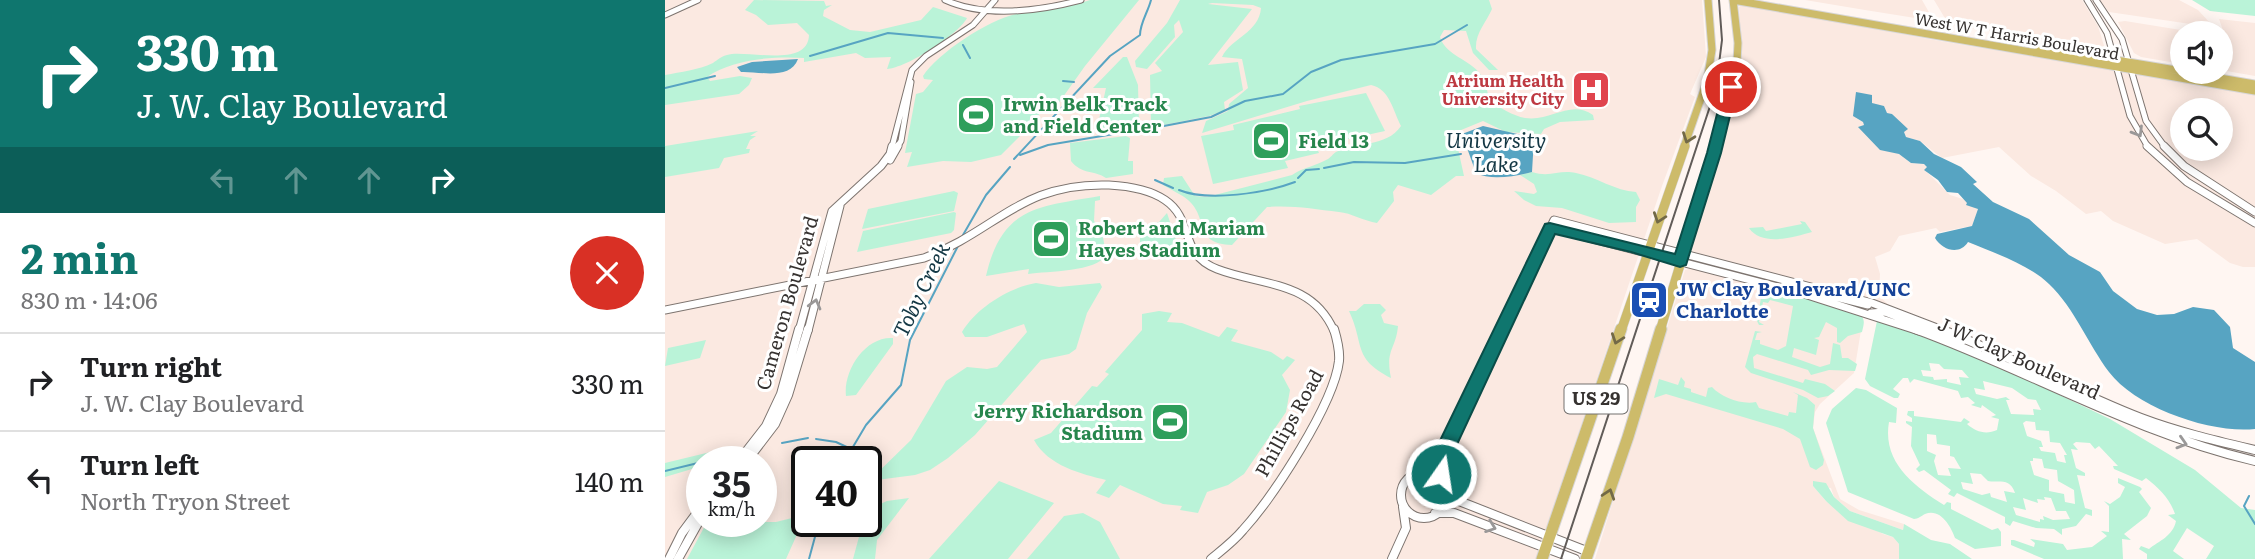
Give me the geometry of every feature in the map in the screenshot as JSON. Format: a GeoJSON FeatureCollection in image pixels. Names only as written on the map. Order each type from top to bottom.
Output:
{"type":"FeatureCollection","features":[{"type":"Feature","properties":{"kind":"main road","name":"US 29"},"geometry":{"type":"LineString","coordinates":[[1546,547],[1707,81],[1711,50],[1708,0]]}},
{"type":"Feature","properties":{"kind":"main road","name":"US 29"},"geometry":{"type":"LineString","coordinates":[[1588,555],[1628,437],[1714,153],[1736,66],[1738,43],[1733,0]]}},
{"type":"Feature","properties":{"kind":"main road","name":"West W T Harris Boulevard"},"geometry":{"type":"LineString","coordinates":[[1733,0],[2116,64],[2170,70]]}},
{"type":"Feature","properties":{"kind":"main road","name":"West W T Harris Boulevard"},"geometry":{"type":"LineString","coordinates":[[1764,0],[2116,64]]}},
{"type":"Feature","properties":{"kind":"main road","name":"West W T Harris Boulevard"},"geometry":{"type":"LineString","coordinates":[[2131,66],[2255,91]]}},
{"type":"Feature","properties":{"kind":"main road","name":"West W T Harris Boulevard"},"geometry":{"type":"LineString","coordinates":[[2233,80],[2255,84]]}},
{"type":"Feature","properties":{"kind":"street"},"geometry":{"type":"LineString","coordinates":[[665,13],[693,0]]}},
{"type":"Feature","properties":{"kind":"street"},"geometry":{"type":"LineString","coordinates":[[665,13],[698,0]]}},
{"type":"Feature","properties":{"kind":"street"},"geometry":{"type":"LineString","coordinates":[[945,0],[955,5],[1040,9],[1081,0]]}},
{"type":"Feature","properties":{"kind":"street"},"geometry":{"type":"LineString","coordinates":[[953,0],[990,8]]}},
{"type":"Feature","properties":{"kind":"street","name":"Cameron Boulevard"},"geometry":{"type":"LineString","coordinates":[[759,446],[786,401],[818,278],[832,211],[883,163],[891,151],[911,72],[928,54],[973,25],[997,0]]}},
{"type":"Feature","properties":{"kind":"street"},"geometry":{"type":"LineString","coordinates":[[2087,0],[2106,31],[2130,118],[2145,143],[2186,180],[2255,223]]}},
{"type":"Feature","properties":{"kind":"street"},"geometry":{"type":"LineString","coordinates":[[2096,0],[2119,32],[2146,121],[2164,147],[2192,172],[2255,212]]}},
{"type":"Feature","properties":{"kind":"street","name":"Phillips Road"},"geometry":{"type":"LineString","coordinates":[[665,310],[917,260],[936,254],[1020,203],[1062,188],[1097,185],[1139,189],[1160,197],[1177,210],[1184,224],[1190,249],[1202,261],[1224,272],[1261,278],[1292,288],[1313,302],[1327,316],[1336,334],[1339,352],[1337,372],[1329,395],[1256,514],[1234,540],[1210,559]]}},
{"type":"Feature","properties":{"kind":"street","name":"J W Clay Boulevard"},"geometry":{"type":"LineString","coordinates":[[1442,455],[1552,224],[1649,247],[1870,313],[1978,354],[2136,427],[2203,449],[2255,461]]}},
{"type":"Feature","properties":{"kind":"street","name":"J W Clay Boulevard"},"geometry":{"type":"LineString","coordinates":[[1681,258],[1872,303],[1937,326],[2106,404],[2158,424],[2255,450]]}},
{"type":"Feature","properties":{"kind":"street","name":"Cameron Boulevard"},"geometry":{"type":"LineString","coordinates":[[750,446],[766,426],[781,394],[818,278]]}},
{"type":"Feature","properties":{"kind":"street"},"geometry":{"type":"LineString","coordinates":[[1769,285],[1806,290],[1862,305],[1872,303]]}},
{"type":"Feature","properties":{"kind":"street"},"geometry":{"type":"LineString","coordinates":[[1870,313],[1885,312],[2022,364]]}},
{"type":"Feature","properties":{"kind":"street"},"geometry":{"type":"LineString","coordinates":[[1392,559],[1406,522],[1401,489],[1407,480],[1430,467],[1442,455]]}},
{"type":"Feature","properties":{"kind":"street"},"geometry":{"type":"LineString","coordinates":[[1403,535],[1446,502],[1446,486],[1441,471],[1442,455]]}},
{"type":"Feature","properties":{"kind":"street"},"geometry":{"type":"LineString","coordinates":[[1417,475],[1433,475],[1459,501],[1546,547],[1588,555]]}},
{"type":"Feature","properties":{"kind":"street"},"geometry":{"type":"LineString","coordinates":[[1402,505],[1413,514],[1454,513],[1574,559]]}},
{"type":"Feature","properties":{"kind":"street"},"geometry":{"type":"LineString","coordinates":[[669,559],[686,528]]}},
{"type":"Feature","properties":{"kind":"street"},"geometry":{"type":"LineString","coordinates":[[678,559],[690,537]]}},
{"type":"Feature","properties":{"kind":"shaded area"},"geometry":{"type":"Polygon","coordinates":[[[665,0],[1702,0],[1706,57],[1690,94],[1695,97],[1662,186],[1536,559],[665,559],[665,0]]]}},
{"type":"Feature","properties":{"kind":"shaded area"},"geometry":{"type":"Polygon","coordinates":[[[1805,0],[1922,0],[1934,21],[1865,10],[1805,0]]]}},
{"type":"Feature","properties":{"kind":"shaded area"},"geometry":{"type":"Polygon","coordinates":[[[1934,0],[2082,0],[2098,26],[2105,49],[1949,25],[1934,0]]]}},
{"type":"Feature","properties":{"kind":"shaded area"},"geometry":{"type":"Polygon","coordinates":[[[2100,0],[2179,0],[2198,10],[2208,21],[2170,21],[2109,12],[2100,0]]]}},
{"type":"Feature","properties":{"kind":"shaded area"},"geometry":{"type":"Polygon","coordinates":[[[1742,4],[2170,80],[2170,84],[2196,84],[2255,94],[2255,267],[2230,263],[2197,239],[2165,244],[2113,221],[2101,211],[2086,214],[2031,176],[1999,147],[1942,158],[1920,141],[1906,137],[1904,132],[1907,129],[1892,114],[1887,113],[1884,106],[1871,104],[1856,118],[1864,125],[1859,127],[1880,149],[1899,154],[1911,163],[1924,164],[1927,167],[1925,170],[1950,195],[1963,199],[1978,209],[1972,226],[1940,232],[1936,228],[1899,236],[1890,251],[1875,257],[1880,274],[1879,296],[1890,306],[1691,251],[1689,249],[1707,197],[1742,60],[1739,7],[1742,4]]]}},
{"type":"Feature","properties":{"kind":"shaded area"},"geometry":{"type":"Polygon","coordinates":[[[2219,19],[2255,23],[2255,76],[2233,72],[2233,21],[2219,19]]]}},
{"type":"Feature","properties":{"kind":"shaded area"},"geometry":{"type":"Polygon","coordinates":[[[2118,22],[2170,28],[2170,62],[2141,57],[2134,53],[2118,22]]]}},
{"type":"Feature","properties":{"kind":"shaded area"},"geometry":{"type":"Polygon","coordinates":[[[1693,268],[1841,307],[1863,318],[1854,373],[1820,404],[1815,412],[1813,428],[1840,499],[1859,510],[1904,524],[1903,530],[1850,511],[1834,497],[1831,488],[1813,486],[1826,501],[1893,537],[1899,544],[1899,559],[1595,559],[1685,270],[1693,268]]]}},
{"type":"Feature","properties":{"kind":"green space"},"geometry":{"type":"Polygon","coordinates":[[[754,0],[824,1],[826,6],[832,5],[824,10],[823,16],[850,30],[870,32],[921,20],[933,7],[967,18],[943,41],[896,67],[887,69],[891,57],[865,58],[856,53],[804,62],[804,58],[754,60],[728,66],[707,77],[710,81],[740,76],[752,78],[739,94],[665,105],[665,75],[689,71],[727,55],[787,55],[798,52],[806,45],[809,35],[797,23],[768,25],[745,10],[754,0]]]}},
{"type":"Feature","properties":{"kind":"green space"},"geometry":{"type":"Polygon","coordinates":[[[1090,0],[1139,0],[1058,104],[1053,107],[1048,104],[1049,97],[1035,121],[1001,155],[971,162],[943,161],[907,167],[912,152],[905,153],[916,94],[923,92],[933,80],[924,79],[923,76],[940,57],[978,30],[1005,17],[1090,0]]]}},
{"type":"Feature","properties":{"kind":"green space"},"geometry":{"type":"Polygon","coordinates":[[[1180,0],[1489,0],[1492,9],[1479,33],[1476,49],[1498,70],[1489,70],[1473,53],[1466,31],[1444,30],[1440,37],[1447,49],[1481,75],[1490,102],[1525,118],[1543,117],[1576,109],[1593,115],[1594,120],[1560,122],[1544,129],[1541,134],[1506,132],[1483,121],[1449,135],[1457,144],[1464,176],[1456,176],[1431,195],[1398,185],[1393,192],[1394,201],[1377,223],[1339,212],[1267,207],[1232,245],[1220,244],[1206,235],[1198,214],[1188,200],[1163,185],[1164,178],[1182,176],[1195,196],[1207,197],[1292,175],[1336,152],[1387,138],[1401,126],[1387,96],[1371,85],[1202,133],[1206,121],[1228,111],[1229,104],[1248,88],[1242,59],[1222,57],[1226,50],[1255,24],[1261,8],[1253,5],[1212,3],[1208,4],[1252,9],[1208,65],[1238,62],[1243,90],[1224,102],[1225,110],[1209,116],[1158,126],[1151,123],[1150,75],[1162,71],[1155,63],[1183,32],[1179,20],[1174,25],[1175,37],[1147,69],[1136,67],[1135,61],[1167,23],[1180,0]]]}},
{"type":"Feature","properties":{"kind":"green space"},"geometry":{"type":"Polygon","coordinates":[[[2192,0],[2255,0],[2255,16],[2210,11],[2192,0]]]}},
{"type":"Feature","properties":{"kind":"green space"},"geometry":{"type":"Polygon","coordinates":[[[1123,57],[1127,57],[1138,85],[1139,126],[1096,133],[1106,88],[1093,88],[1123,57]]]}},
{"type":"Feature","properties":{"kind":"green space","name":"Field 13"},"geometry":{"type":"Polygon","coordinates":[[[1366,93],[1385,131],[1316,146],[1319,153],[1285,161],[1288,168],[1213,184],[1201,136],[1234,130],[1233,125],[1300,109],[1299,106],[1366,93]]]}},
{"type":"Feature","properties":{"kind":"green space"},"geometry":{"type":"Polygon","coordinates":[[[758,131],[750,136],[756,136],[750,140],[746,149],[750,149],[749,153],[724,158],[719,168],[665,177],[665,146],[758,131]]]}},
{"type":"Feature","properties":{"kind":"green space"},"geometry":{"type":"Polygon","coordinates":[[[1126,136],[1130,138],[1128,161],[1133,161],[1133,174],[1106,178],[1084,170],[1071,161],[1070,143],[1126,136]]]}},
{"type":"Feature","properties":{"kind":"green space"},"geometry":{"type":"Polygon","coordinates":[[[1532,172],[1576,173],[1636,192],[1640,200],[1636,207],[1636,222],[1609,223],[1562,208],[1536,206],[1514,191],[1534,194],[1537,192],[1534,184],[1520,175],[1532,172]]]}},
{"type":"Feature","properties":{"kind":"green space"},"geometry":{"type":"Polygon","coordinates":[[[954,191],[958,193],[954,211],[862,229],[868,209],[954,191]]]}},
{"type":"Feature","properties":{"kind":"green space","name":"Robert and Mariam Hayes Stadium"},"geometry":{"type":"Polygon","coordinates":[[[1100,196],[1100,200],[1095,201],[1094,221],[1102,231],[1106,255],[1101,261],[1071,270],[1028,274],[1029,269],[986,276],[993,253],[1013,223],[1041,208],[1100,196]]]}},
{"type":"Feature","properties":{"kind":"green space"},"geometry":{"type":"Polygon","coordinates":[[[954,212],[954,230],[951,233],[857,252],[863,231],[954,212]]]}},
{"type":"Feature","properties":{"kind":"green space"},"geometry":{"type":"Polygon","coordinates":[[[1167,213],[1182,258],[1149,254],[1140,248],[1140,229],[1159,222],[1167,213]]]}},
{"type":"Feature","properties":{"kind":"green space"},"geometry":{"type":"Polygon","coordinates":[[[1800,221],[1805,222],[1812,232],[1770,239],[1755,234],[1749,228],[1763,227],[1766,231],[1802,224],[1800,221]]]}},
{"type":"Feature","properties":{"kind":"green space"},"geometry":{"type":"Polygon","coordinates":[[[1036,283],[1059,287],[1100,283],[1102,287],[1087,313],[1076,349],[1069,354],[1041,360],[975,435],[948,458],[930,470],[915,475],[882,479],[882,468],[911,440],[946,381],[967,367],[997,367],[1027,332],[1024,324],[987,337],[965,337],[962,332],[985,307],[1026,285],[1036,283]]]}},
{"type":"Feature","properties":{"kind":"green space"},"geometry":{"type":"Polygon","coordinates":[[[1770,288],[1832,304],[1855,312],[1863,318],[1862,332],[1848,336],[1840,343],[1837,342],[1837,328],[1826,322],[1819,337],[1814,338],[1819,340],[1816,355],[1794,348],[1792,357],[1820,367],[1830,364],[1833,343],[1840,345],[1842,358],[1848,358],[1857,364],[1855,371],[1829,370],[1811,375],[1808,370],[1757,354],[1753,357],[1754,368],[1803,383],[1805,379],[1825,384],[1835,391],[1828,396],[1818,398],[1803,390],[1751,373],[1745,367],[1755,331],[1762,332],[1757,333],[1755,340],[1760,340],[1760,344],[1778,350],[1786,346],[1793,306],[1770,300],[1768,303],[1763,302],[1759,322],[1764,325],[1759,325],[1757,321],[1762,292],[1770,288]]]}},
{"type":"Feature","properties":{"kind":"green space"},"geometry":{"type":"Polygon","coordinates":[[[1364,304],[1380,304],[1386,310],[1381,315],[1384,323],[1398,326],[1390,355],[1391,378],[1370,364],[1361,350],[1349,311],[1356,311],[1364,304]]]}},
{"type":"Feature","properties":{"kind":"green space","name":"Jerry Richardson Stadium"},"geometry":{"type":"Polygon","coordinates":[[[1159,311],[1172,313],[1167,322],[1182,323],[1219,337],[1227,327],[1238,330],[1231,341],[1271,352],[1283,360],[1287,356],[1295,360],[1282,375],[1290,390],[1286,412],[1244,474],[1228,485],[1207,492],[1198,513],[1180,510],[1182,506],[1163,504],[1120,485],[1109,498],[1096,493],[1106,480],[1076,472],[1057,462],[1040,449],[1034,440],[1051,433],[1092,386],[1097,387],[1109,374],[1105,372],[1142,330],[1142,314],[1159,311]]]}},
{"type":"Feature","properties":{"kind":"green space"},"geometry":{"type":"Polygon","coordinates":[[[1877,321],[1888,322],[2001,367],[2110,419],[2195,470],[2241,508],[2255,510],[2255,559],[2206,559],[2214,546],[2187,528],[2173,551],[2184,559],[2147,559],[2147,554],[2139,549],[2141,546],[2149,549],[2169,534],[2176,521],[2168,515],[2175,514],[2173,509],[2163,494],[2146,478],[2142,481],[2114,469],[2113,466],[2118,466],[2099,446],[2095,449],[2090,443],[2076,442],[2073,444],[2078,450],[2071,449],[2076,468],[2085,473],[2085,476],[2077,475],[2085,508],[2092,510],[2092,516],[2086,514],[2076,526],[2062,529],[2062,535],[2054,529],[2036,528],[2013,521],[2010,526],[2005,523],[2005,517],[1957,493],[1954,497],[1948,494],[1951,490],[1924,470],[1919,472],[1916,469],[1920,465],[1911,446],[1912,427],[1906,423],[1912,422],[1912,418],[1907,415],[1908,411],[1914,411],[1914,416],[1961,422],[1964,418],[1974,429],[1989,432],[1997,430],[1999,419],[1991,417],[1996,415],[1982,405],[1981,408],[1971,405],[1975,403],[1968,397],[1961,398],[1958,391],[1914,379],[1910,383],[1908,378],[1903,378],[1893,389],[1900,394],[1898,398],[1894,398],[1870,386],[1865,379],[1877,321]],[[1929,363],[1931,371],[1921,370],[1923,376],[1933,377],[1934,380],[1947,379],[1947,382],[1961,385],[1959,377],[1969,378],[1962,370],[1944,369],[1939,364],[1929,363]],[[1983,381],[1985,390],[1974,388],[1976,394],[1997,399],[2006,397],[2010,400],[2006,400],[2011,414],[2034,415],[2033,409],[2041,410],[2036,400],[2028,399],[2012,388],[1983,381]],[[2026,421],[2023,423],[2027,436],[2041,441],[2041,451],[2055,453],[2057,461],[2066,463],[2064,455],[2067,455],[2060,443],[2050,442],[2049,431],[2036,430],[2035,422],[2026,421]],[[1927,434],[1927,451],[1936,455],[1934,461],[1938,475],[1951,476],[1948,468],[1961,469],[1954,457],[1950,456],[1950,446],[1937,444],[1936,435],[1927,434]],[[2033,458],[2033,461],[2030,461],[2034,475],[2049,480],[2049,491],[2064,494],[2065,502],[2075,504],[2074,490],[2058,481],[2057,470],[2044,468],[2042,459],[2033,458]],[[1970,473],[1973,484],[1961,482],[1963,489],[1982,495],[1990,493],[1991,497],[2007,502],[2004,491],[2015,493],[2007,483],[1988,481],[1981,474],[1970,473]],[[2023,498],[2026,510],[2013,507],[2016,515],[2040,522],[2040,519],[2044,520],[2043,516],[2053,520],[2070,519],[2066,511],[2056,511],[2051,498],[2037,499],[2038,503],[2023,498]]]}},
{"type":"Feature","properties":{"kind":"green space"},"geometry":{"type":"Polygon","coordinates":[[[893,338],[893,344],[856,395],[846,396],[848,376],[858,357],[873,343],[893,338]]]}},
{"type":"Feature","properties":{"kind":"green space"},"geometry":{"type":"Polygon","coordinates":[[[706,340],[700,358],[665,366],[668,348],[706,340]]]}},
{"type":"Feature","properties":{"kind":"green space"},"geometry":{"type":"Polygon","coordinates":[[[1681,377],[1685,382],[1684,387],[1691,389],[1691,392],[1706,397],[1708,388],[1712,387],[1732,399],[1756,402],[1759,408],[1788,416],[1789,412],[1796,413],[1798,395],[1793,392],[1807,398],[1815,405],[1813,428],[1824,460],[1823,465],[1816,470],[1810,467],[1800,439],[1783,429],[1666,394],[1654,398],[1659,379],[1678,385],[1681,377]]]}},
{"type":"Feature","properties":{"kind":"green space"},"geometry":{"type":"Polygon","coordinates":[[[1856,388],[1866,390],[1897,408],[1896,423],[1889,422],[1890,449],[1895,461],[1912,481],[1944,505],[1951,503],[1951,509],[1992,530],[1998,528],[2001,532],[2001,546],[1975,549],[1955,538],[1948,524],[1936,514],[1925,514],[1914,519],[1848,492],[1826,423],[1832,409],[1856,388]]]}},
{"type":"Feature","properties":{"kind":"green space"},"geometry":{"type":"Polygon","coordinates":[[[686,458],[686,471],[665,477],[665,463],[686,458]]]}},
{"type":"Feature","properties":{"kind":"green space"},"geometry":{"type":"Polygon","coordinates":[[[2118,478],[2140,487],[2142,489],[2139,492],[2151,508],[2147,516],[2124,534],[2131,540],[2122,539],[2123,559],[2044,559],[2011,545],[2011,540],[2014,540],[2034,547],[2035,543],[2030,539],[2063,544],[2067,550],[2092,547],[2107,536],[2101,531],[2109,532],[2109,506],[2104,501],[2110,504],[2120,497],[2125,487],[2118,483],[2118,478]]]}},
{"type":"Feature","properties":{"kind":"green space"},"geometry":{"type":"Polygon","coordinates":[[[999,481],[1054,503],[1008,559],[929,559],[999,481]]]}},
{"type":"Feature","properties":{"kind":"green space"},"geometry":{"type":"Polygon","coordinates":[[[1813,481],[1826,483],[1834,497],[1850,511],[1903,530],[1904,524],[1931,540],[1950,544],[1972,559],[1899,559],[1899,544],[1893,537],[1848,521],[1826,501],[1813,486],[1813,481]]]}},
{"type":"Feature","properties":{"kind":"green space"},"geometry":{"type":"Polygon","coordinates":[[[909,498],[882,533],[882,503],[909,498]]]}},
{"type":"Feature","properties":{"kind":"green space"},"geometry":{"type":"Polygon","coordinates":[[[1083,513],[1100,522],[1120,559],[1027,559],[1064,516],[1083,513]]]}},
{"type":"Feature","properties":{"kind":"green space"},"geometry":{"type":"Polygon","coordinates":[[[791,518],[791,537],[796,537],[786,559],[687,559],[699,537],[777,537],[777,522],[791,518]]]}},
{"type":"Feature","properties":{"kind":"green space"},"geometry":{"type":"Polygon","coordinates":[[[859,537],[879,537],[875,559],[853,559],[859,537]]]}},
{"type":"Feature","properties":{"kind":"water"},"geometry":{"type":"Polygon","coordinates":[[[798,59],[794,66],[781,73],[741,72],[737,67],[752,62],[798,59]]]}},
{"type":"Feature","properties":{"kind":"water"},"geometry":{"type":"Polygon","coordinates":[[[1856,92],[1872,95],[1872,103],[1884,106],[1887,113],[1892,114],[1908,129],[1904,132],[1906,137],[1920,141],[1934,154],[1961,167],[1977,182],[1973,184],[1993,202],[2029,219],[2069,255],[2100,272],[2113,291],[2137,309],[2157,315],[2174,314],[2193,307],[2214,310],[2230,327],[2233,348],[2255,362],[2255,429],[2197,423],[2137,397],[2109,372],[2074,315],[2041,277],[1968,242],[1956,250],[1942,246],[1935,238],[1937,234],[1972,226],[1978,209],[1966,205],[1958,193],[1947,192],[1938,180],[1924,170],[1927,167],[1924,164],[1911,163],[1899,154],[1880,150],[1858,127],[1864,125],[1863,122],[1853,116],[1856,92]]]}},
{"type":"Feature","properties":{"kind":"water","name":"University Lake"},"geometry":{"type":"Polygon","coordinates":[[[1483,126],[1534,138],[1532,172],[1496,177],[1476,173],[1462,134],[1483,126]]]}},
{"type":"Feature","properties":{"kind":"waterway","name":"Toby Creek"},"geometry":{"type":"LineString","coordinates":[[1014,159],[1110,56],[1140,35],[1151,0]]}},
{"type":"Feature","properties":{"kind":"waterway"},"geometry":{"type":"LineString","coordinates":[[1148,129],[1211,117],[1245,101],[1283,94],[1311,72],[1341,60],[1435,44],[1467,25]]}},
{"type":"Feature","properties":{"kind":"waterway"},"geometry":{"type":"LineString","coordinates":[[810,56],[888,33],[943,38]]}},
{"type":"Feature","properties":{"kind":"waterway"},"geometry":{"type":"LineString","coordinates":[[963,45],[970,58]]}},
{"type":"Feature","properties":{"kind":"waterway"},"geometry":{"type":"LineString","coordinates":[[665,88],[715,76]]}},
{"type":"Feature","properties":{"kind":"waterway"},"geometry":{"type":"LineString","coordinates":[[1063,81],[1074,82]]}},
{"type":"Feature","properties":{"kind":"waterway"},"geometry":{"type":"LineString","coordinates":[[1020,155],[1048,145],[1144,129]]}},
{"type":"Feature","properties":{"kind":"waterway"},"geometry":{"type":"LineString","coordinates":[[1324,168],[1354,162],[1405,163],[1461,154]]}},
{"type":"Feature","properties":{"kind":"waterway","name":"Toby Creek"},"geometry":{"type":"LineString","coordinates":[[963,235],[986,195],[1010,167]]}},
{"type":"Feature","properties":{"kind":"waterway"},"geometry":{"type":"LineString","coordinates":[[1298,178],[1306,170],[1319,169]]}},
{"type":"Feature","properties":{"kind":"waterway"},"geometry":{"type":"LineString","coordinates":[[1155,180],[1173,188]]}},
{"type":"Feature","properties":{"kind":"waterway"},"geometry":{"type":"LineString","coordinates":[[1179,190],[1191,194],[1237,195],[1269,190],[1295,182]]}},
{"type":"Feature","properties":{"kind":"waterway","name":"Toby Creek"},"geometry":{"type":"LineString","coordinates":[[854,446],[866,425],[901,385],[910,340],[959,244]]}},
{"type":"Feature","properties":{"kind":"waterway"},"geometry":{"type":"LineString","coordinates":[[782,443],[808,438]]}},
{"type":"Feature","properties":{"kind":"waterway"},"geometry":{"type":"LineString","coordinates":[[816,439],[845,446]]}},
{"type":"Feature","properties":{"kind":"waterway"},"geometry":{"type":"LineString","coordinates":[[665,471],[686,466]]}},
{"type":"Feature","properties":{"kind":"waterway"},"geometry":{"type":"LineString","coordinates":[[2249,496],[2244,506],[2255,524]]}},
{"type":"Feature","properties":{"kind":"waterway","name":"Toby Creek"},"geometry":{"type":"LineString","coordinates":[[809,559],[815,537]]}},
{"type":"Feature","properties":{"kind":"tram line"},"geometry":{"type":"LineString","coordinates":[[1561,559],[1716,88],[1722,40],[1719,0]]}},
{"type":"Feature","properties":{"kind":"place","name":"Atrium Health University City"},"geometry":{"type":"Point","coordinates":[1591,90]}},
{"type":"Feature","properties":{"kind":"place","name":"Irwin Belk Track and Field Center"},"geometry":{"type":"Point","coordinates":[976,115]}},
{"type":"Feature","properties":{"kind":"place","name":"Field 13"},"geometry":{"type":"Point","coordinates":[1271,141]}},
{"type":"Feature","properties":{"kind":"place","name":"Robert and Mariam Hayes Stadium"},"geometry":{"type":"Point","coordinates":[1051,239]}},
{"type":"Feature","properties":{"kind":"place","name":"JW Clay Boulevard/UNC Charlotte"},"geometry":{"type":"Point","coordinates":[1649,300]}},
{"type":"Feature","properties":{"kind":"place","name":"Jerry Richardson Stadium"},"geometry":{"type":"Point","coordinates":[1170,422]}},
{"type":"Feature","properties":{"kind":"route"},"geometry":{"type":"LineString","coordinates":[[1441,474],[1442,455],[1550,228],[1680,261],[1714,153],[1731,87]]}}]}
